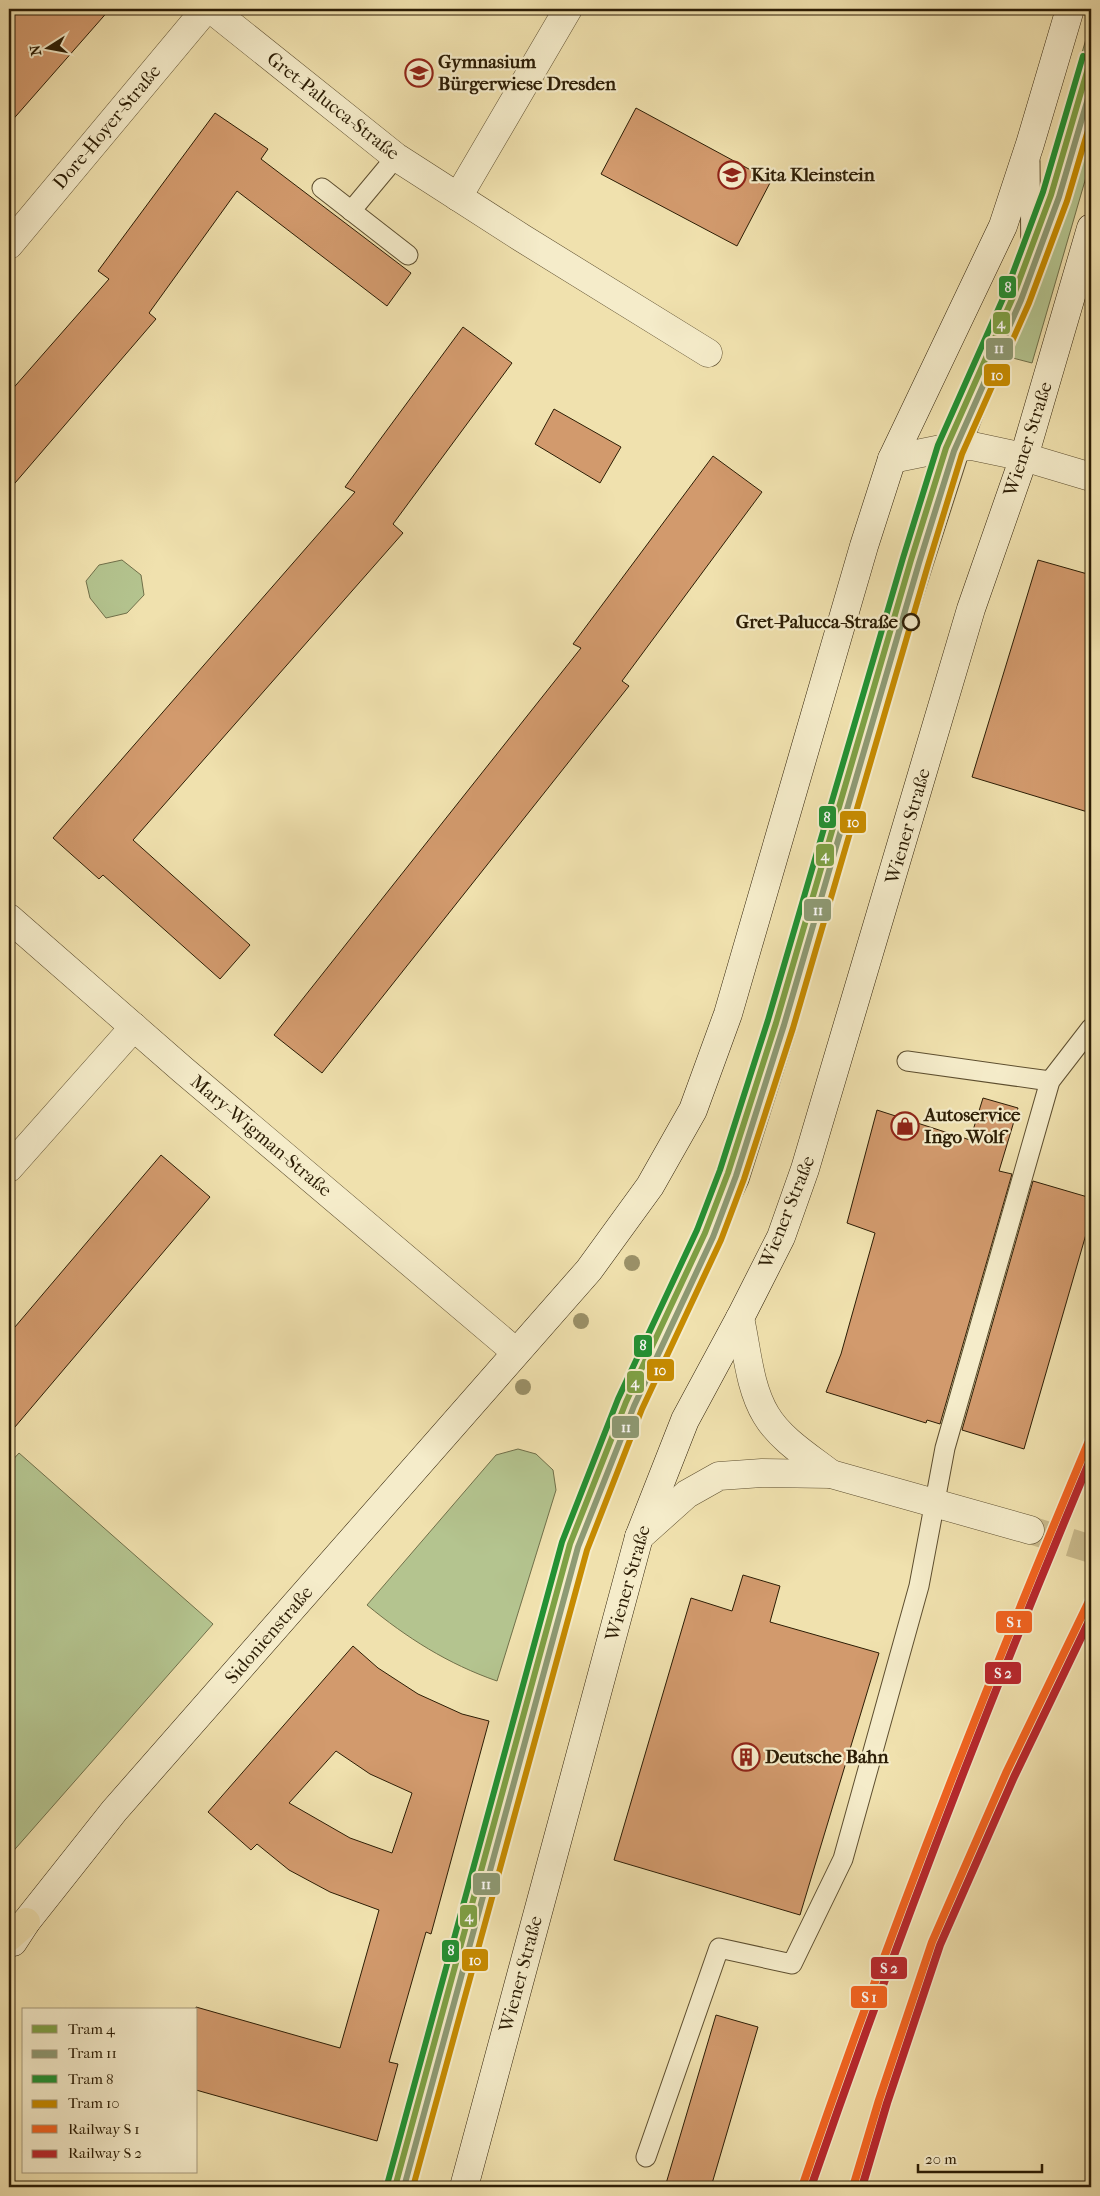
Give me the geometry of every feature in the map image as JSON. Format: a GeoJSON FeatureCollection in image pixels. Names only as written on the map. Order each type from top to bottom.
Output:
{"type":"FeatureCollection","features":[{"type":"Feature","properties":{"kind":"main road","name":"Dore-Hoyer-Straße"},"geometry":{"type":"LineString","coordinates":[[9,245],[206,9]]}},
{"type":"Feature","properties":{"kind":"main road","name":"Gret-Palucca-Straße"},"geometry":{"type":"LineString","coordinates":[[211,9],[396,157],[708,354]]}},
{"type":"Feature","properties":{"kind":"main road"},"geometry":{"type":"LineString","coordinates":[[458,197],[568,9]]}},
{"type":"Feature","properties":{"kind":"main road"},"geometry":{"type":"LineString","coordinates":[[516,1352],[600,1255],[650,1186],[693,1110],[728,1014],[864,546],[892,458],[1003,226],[1030,144],[1070,9]]}},
{"type":"Feature","properties":{"kind":"main road","name":"Wiener Straße"},"geometry":{"type":"LineString","coordinates":[[464,2187],[639,1537],[685,1420],[781,1237],[805,1169],[971,609],[1024,457],[1091,228]]}},
{"type":"Feature","properties":{"kind":"main road"},"geometry":{"type":"LineString","coordinates":[[892,458],[960,446],[1024,457],[1091,477]]}},
{"type":"Feature","properties":{"kind":"main road","name":"Mary-Wigman-Straße"},"geometry":{"type":"LineString","coordinates":[[9,918],[134,1027],[516,1352]]}},
{"type":"Feature","properties":{"kind":"main road"},"geometry":{"type":"LineString","coordinates":[[9,1168],[134,1027]]}},
{"type":"Feature","properties":{"kind":"main road"},"geometry":{"type":"LineString","coordinates":[[740,1318],[756,1391],[766,1415],[789,1441],[831,1474]]}},
{"type":"Feature","properties":{"kind":"main road","name":"Sidonienstraße"},"geometry":{"type":"LineString","coordinates":[[9,1950],[17,1929],[114,1811],[516,1352]]}},
{"type":"Feature","properties":{"kind":"main road"},"geometry":{"type":"LineString","coordinates":[[639,1537],[687,1494],[719,1476],[762,1473],[831,1474],[1030,1530]]}},
{"type":"Feature","properties":{"kind":"lane"},"geometry":{"type":"LineString","coordinates":[[406,2187],[556,1626],[580,1547],[600,1486],[625,1425],[739,1179],[786,1030],[884,684],[960,446],[1031,265],[1030,144]]}},
{"type":"Feature","properties":{"kind":"lane"},"geometry":{"type":"LineString","coordinates":[[352,211],[396,157]]}},
{"type":"Feature","properties":{"kind":"lane"},"geometry":{"type":"LineString","coordinates":[[322,188],[408,255]]}},
{"type":"Feature","properties":{"kind":"lane"},"geometry":{"type":"LineString","coordinates":[[646,2157],[719,1948],[792,1964],[843,1859],[919,1586],[945,1448],[1050,1081],[1091,1028]]}},
{"type":"Feature","properties":{"kind":"lane"},"geometry":{"type":"LineString","coordinates":[[907,1062],[1050,1081]]}},
{"type":"Feature","properties":{"kind":"green space"},"geometry":{"type":"Polygon","coordinates":[[[1091,22],[1091,160],[1032,363],[1005,356],[1039,270],[1088,104],[1069,97],[1091,22]]]}},
{"type":"Feature","properties":{"kind":"green space"},"geometry":{"type":"Polygon","coordinates":[[[122,560],[141,575],[144,595],[127,613],[106,618],[90,598],[86,581],[99,565],[122,560]]]}},
{"type":"Feature","properties":{"kind":"green space"},"geometry":{"type":"Polygon","coordinates":[[[518,1449],[536,1454],[553,1470],[556,1490],[497,1681],[462,1667],[429,1649],[367,1605],[496,1455],[518,1449]]]}},
{"type":"Feature","properties":{"kind":"green space"},"geometry":{"type":"Polygon","coordinates":[[[19,1453],[213,1624],[9,1856],[9,1464],[19,1453]]]}},
{"type":"Feature","properties":{"kind":"building"},"geometry":{"type":"Polygon","coordinates":[[[9,9],[110,9],[9,124],[9,9]]]}},
{"type":"Feature","properties":{"kind":"building","name":"Kita Kleinstein"},"geometry":{"type":"Polygon","coordinates":[[[636,108],[771,181],[737,246],[601,174],[636,108]]]}},
{"type":"Feature","properties":{"kind":"building"},"geometry":{"type":"Polygon","coordinates":[[[215,113],[268,149],[261,159],[411,273],[387,306],[237,191],[149,313],[156,319],[9,490],[9,393],[109,279],[98,271],[215,113]]]}},
{"type":"Feature","properties":{"kind":"building"},"geometry":{"type":"Polygon","coordinates":[[[463,327],[512,363],[393,524],[403,533],[133,840],[250,945],[220,979],[103,875],[99,879],[53,838],[355,492],[345,487],[463,327]]]}},
{"type":"Feature","properties":{"kind":"building"},"geometry":{"type":"Polygon","coordinates":[[[554,409],[621,447],[600,483],[535,444],[554,409]]]}},
{"type":"Feature","properties":{"kind":"building"},"geometry":{"type":"Polygon","coordinates":[[[713,456],[762,492],[622,681],[629,686],[322,1073],[274,1035],[581,648],[573,644],[713,456]]]}},
{"type":"Feature","properties":{"kind":"building"},"geometry":{"type":"Polygon","coordinates":[[[1038,560],[1091,575],[1091,813],[972,777],[1038,560]]]}},
{"type":"Feature","properties":{"kind":"building"},"geometry":{"type":"Polygon","coordinates":[[[983,1098],[1018,1108],[999,1171],[1012,1174],[940,1424],[927,1420],[926,1423],[826,1392],[841,1354],[875,1233],[847,1223],[877,1110],[970,1140],[983,1098]]]}},
{"type":"Feature","properties":{"kind":"building"},"geometry":{"type":"Polygon","coordinates":[[[161,1155],[210,1197],[9,1434],[9,1334],[161,1155]]]}},
{"type":"Feature","properties":{"kind":"building"},"geometry":{"type":"Polygon","coordinates":[[[1033,1181],[1091,1198],[1091,1217],[1024,1449],[962,1430],[1033,1181]]]}},
{"type":"Feature","properties":{"kind":"building","name":"Deutsche Bahn"},"geometry":{"type":"Polygon","coordinates":[[[743,1575],[780,1586],[770,1622],[879,1653],[800,1915],[614,1860],[691,1598],[732,1611],[743,1575]]]}},
{"type":"Feature","properties":{"kind":"building"},"geometry":{"type":"Polygon","coordinates":[[[353,1646],[378,1668],[418,1694],[462,1714],[489,1721],[431,1934],[426,1932],[389,2062],[398,2064],[377,2141],[198,2091],[198,2008],[196,2007],[340,2048],[379,1910],[330,1892],[289,1870],[257,1844],[251,1850],[208,1812],[353,1646]],[[336,1751],[289,1803],[350,1838],[392,1853],[412,1793],[370,1774],[336,1751]]]}},
{"type":"Feature","properties":{"kind":"building"},"geometry":{"type":"Polygon","coordinates":[[[716,2015],[758,2027],[711,2187],[665,2187],[716,2015]]]}},
{"type":"Feature","properties":{"kind":"tunnel"},"geometry":{"type":"LineString","coordinates":[[1030,1530],[1091,1549]]}},
{"type":"Feature","properties":{"kind":"tram line","name":"8"},"geometry":{"type":"LineString","coordinates":[[387,2185],[562,1542],[618,1399],[697,1230],[720,1170],[768,1020],[903,558],[938,445],[1005,294],[1043,192],[1083,56]]}},
{"type":"Feature","properties":{"kind":"tram line","name":"4"},"geometry":{"type":"LineString","coordinates":[[395,2187],[570,1544],[626,1402],[705,1233],[728,1173],[776,1023],[911,560],[946,448],[1013,297],[1051,195],[1091,58]]}},
{"type":"Feature","properties":{"kind":"tram line","name":"11"},"geometry":{"type":"LineString","coordinates":[[404,2187],[578,1547],[634,1406],[713,1237],[736,1176],[784,1025],[919,563],[954,451],[1021,300],[1059,197],[1091,88]]}},
{"type":"Feature","properties":{"kind":"tram line","name":"10"},"geometry":{"type":"LineString","coordinates":[[413,2187],[587,1550],[642,1409],[721,1240],[744,1179],[793,1028],[962,454],[1029,303],[1067,201],[1091,120]]}},
{"type":"Feature","properties":{"kind":"transit line"},"geometry":{"type":"LineString","coordinates":[[802,2187],[869,1997],[940,1809],[1014,1622],[1091,1436]]}},
{"type":"Feature","properties":{"kind":"transit line"},"geometry":{"type":"LineString","coordinates":[[811,2187],[876,2003],[945,1820],[980,1729],[1091,1458]]}},
{"type":"Feature","properties":{"kind":"transit line"},"geometry":{"type":"LineString","coordinates":[[853,2187],[879,2100],[932,1942],[1006,1773],[1091,1597]]}},
{"type":"Feature","properties":{"kind":"transit line"},"geometry":{"type":"LineString","coordinates":[[862,2187],[887,2103],[940,1945],[1014,1777],[1091,1617]]}},
{"type":"Feature","properties":{"kind":"place","name":"Gymnasium Bürgerwiese Dresden"},"geometry":{"type":"Point","coordinates":[419,73]}},
{"type":"Feature","properties":{"kind":"place","name":"Kita Kleinstein"},"geometry":{"type":"Point","coordinates":[732,175]}},
{"type":"Feature","properties":{"kind":"place","name":"Gret-Palucca-Straße"},"geometry":{"type":"Point","coordinates":[911,622]}},
{"type":"Feature","properties":{"kind":"place","name":"Autoservice Ingo Wolf"},"geometry":{"type":"Point","coordinates":[905,1126]}},
{"type":"Feature","properties":{"kind":"place","name":"Deutsche Bahn"},"geometry":{"type":"Point","coordinates":[746,1757]}}]}
